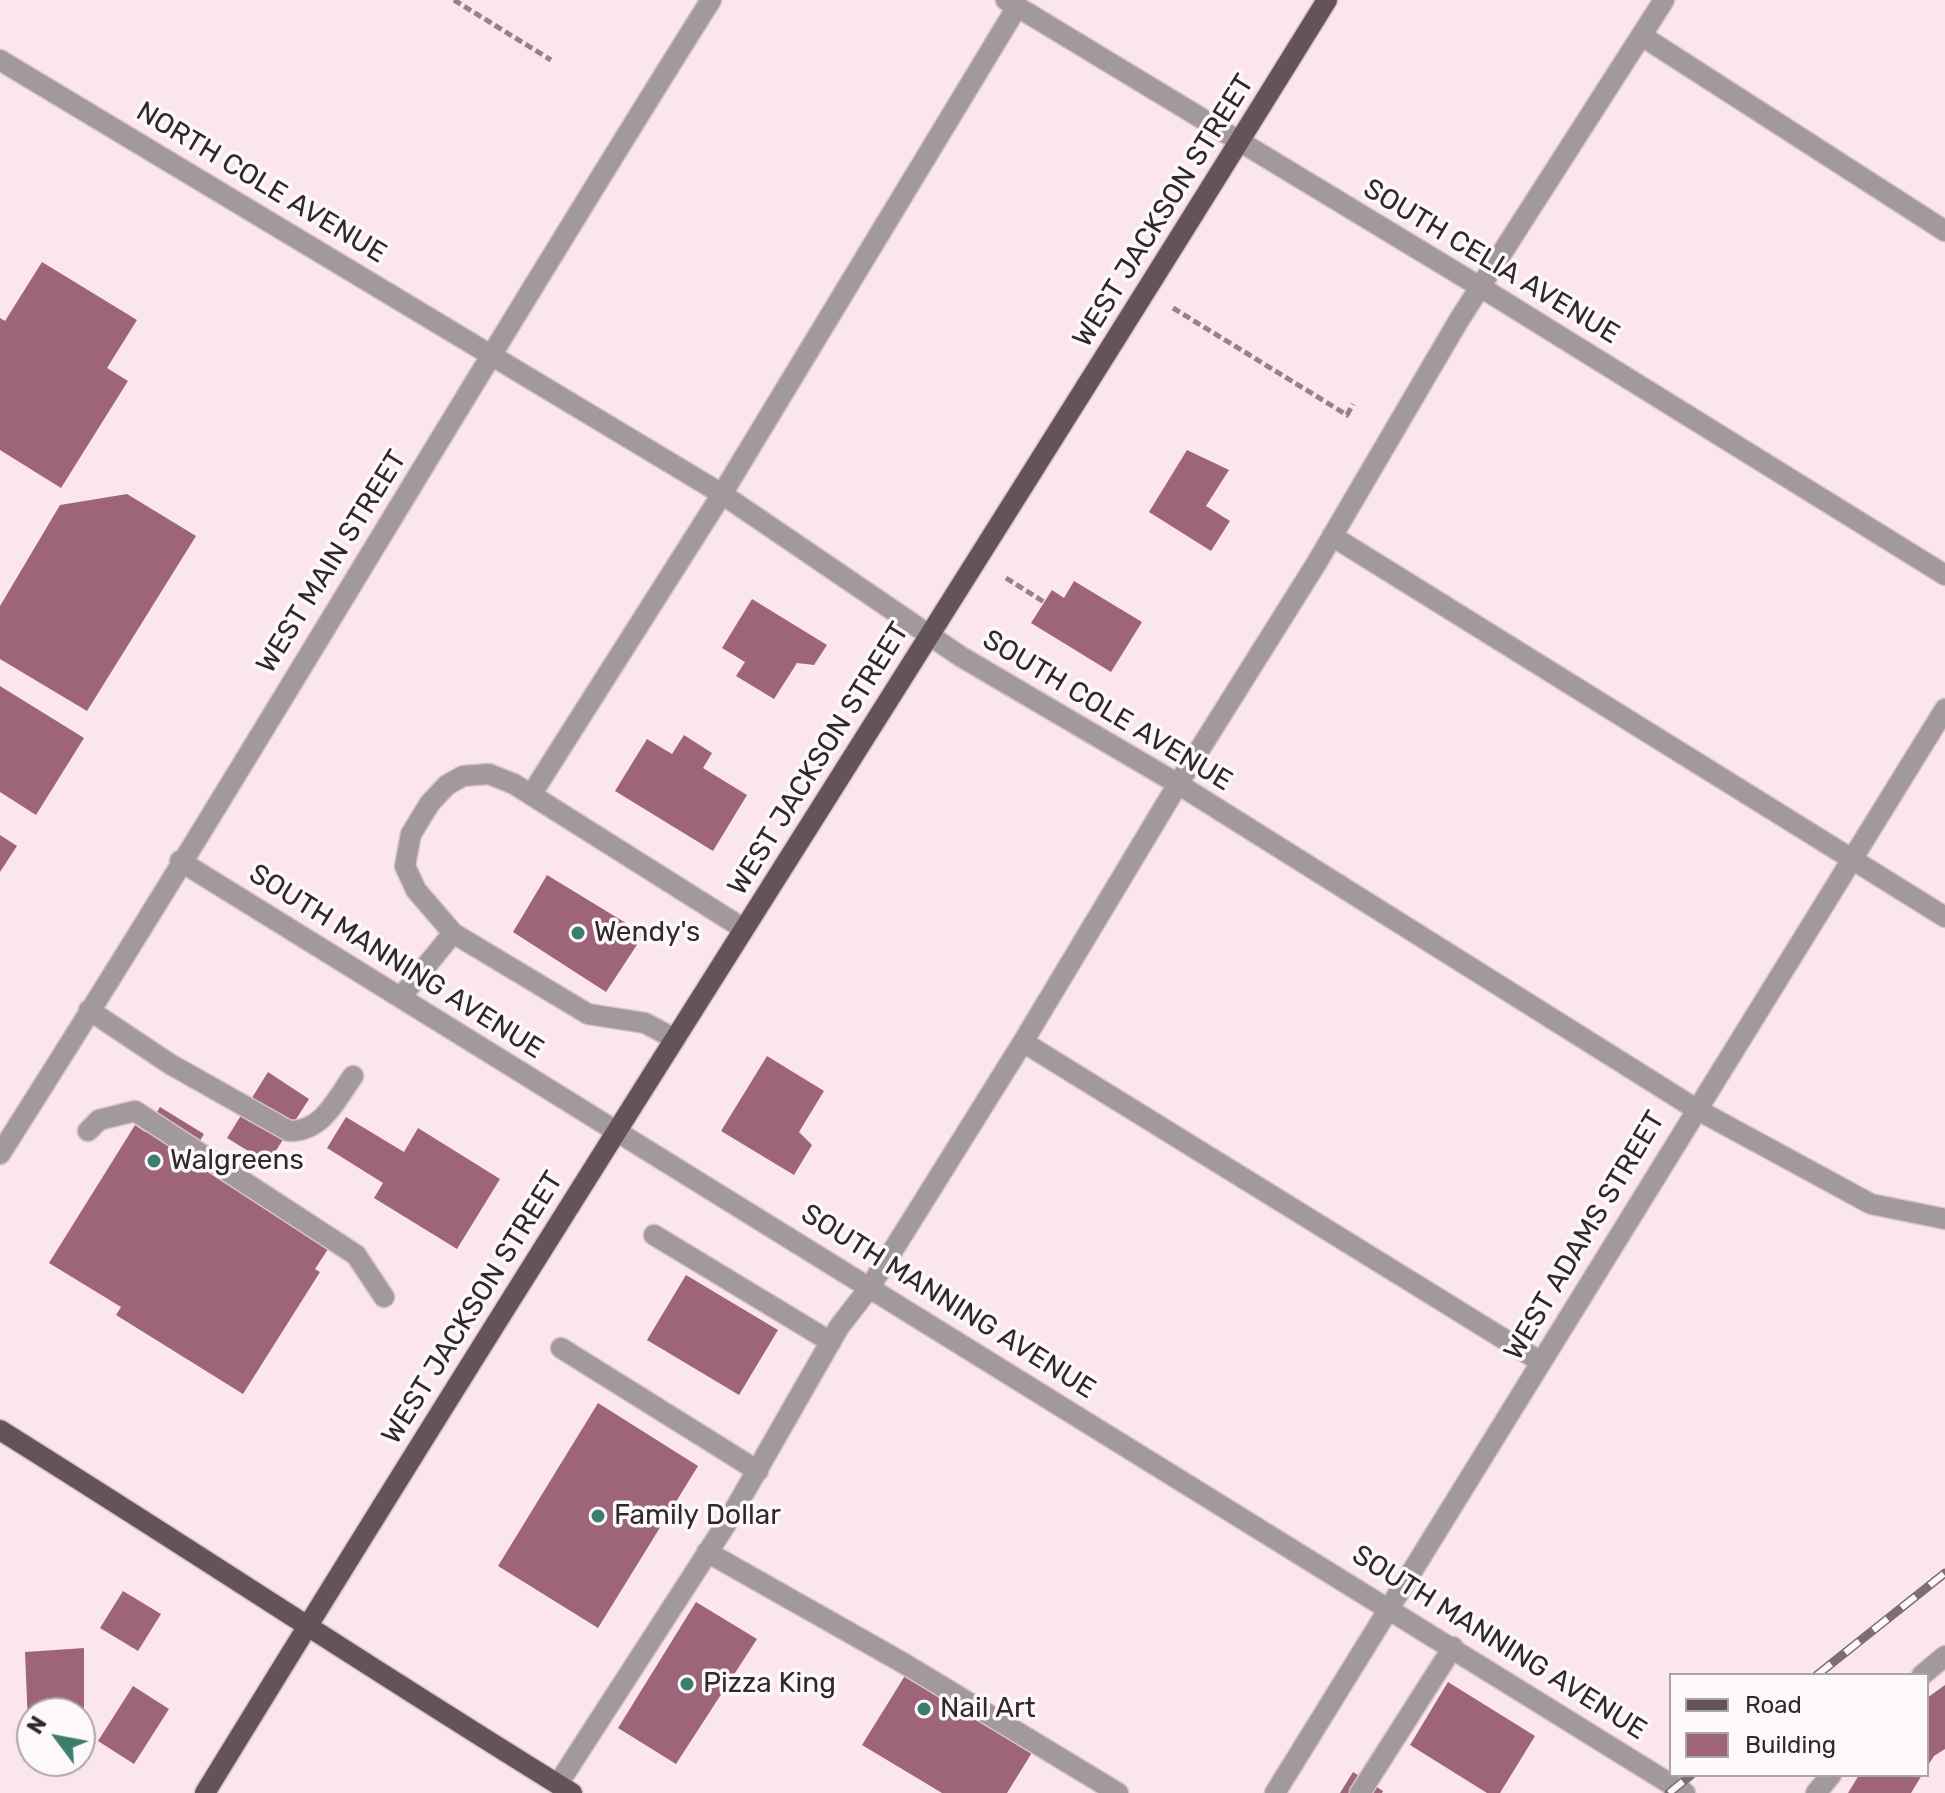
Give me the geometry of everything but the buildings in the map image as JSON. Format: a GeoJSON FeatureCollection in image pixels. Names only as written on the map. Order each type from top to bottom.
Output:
{"type":"FeatureCollection","features":[{"type":"Feature","properties":{"kind":"main road","name":"WEST JACKSON STREET"},"geometry":{"type":"LineString","coordinates":[[205,1793],[305,1628],[1327,0]]}},
{"type":"Feature","properties":{"kind":"main road"},"geometry":{"type":"LineString","coordinates":[[0,1430],[137,1516],[305,1628],[565,1789]]}},
{"type":"Feature","properties":{"kind":"street","name":"WEST MAIN STREET"},"geometry":{"type":"LineString","coordinates":[[0,1154],[494,355],[573,219],[711,0]]}},
{"type":"Feature","properties":{"kind":"street"},"geometry":{"type":"LineString","coordinates":[[565,1789],[758,1471],[831,1342],[870,1287],[1023,1042],[1482,288],[1664,0]]}},
{"type":"Feature","properties":{"kind":"street","name":"SOUTH CELIA AVENUE"},"geometry":{"type":"LineString","coordinates":[[1012,4],[1482,288],[1945,575]]}},
{"type":"Feature","properties":{"kind":"street"},"geometry":{"type":"LineString","coordinates":[[531,795],[722,494],[1012,4]]}},
{"type":"Feature","properties":{"kind":"street"},"geometry":{"type":"LineString","coordinates":[[1642,36],[1945,231]]}},
{"type":"Feature","properties":{"kind":"street","name":"NORTH COLE AVENUE"},"geometry":{"type":"LineString","coordinates":[[0,60],[494,355]]}},
{"type":"Feature","properties":{"kind":"street","name":"SOUTH COLE AVENUE"},"geometry":{"type":"LineString","coordinates":[[494,355],[722,494],[930,636],[1178,784],[1696,1109],[1871,1204],[1945,1219]]}},
{"type":"Feature","properties":{"kind":"street"},"geometry":{"type":"LineString","coordinates":[[1332,536],[1945,917]]}},
{"type":"Feature","properties":{"kind":"street","name":"WEST ADAMS STREET"},"geometry":{"type":"LineString","coordinates":[[1275,1793],[1945,709]]}},
{"type":"Feature","properties":{"kind":"street"},"geometry":{"type":"LineString","coordinates":[[675,1039],[645,1023],[588,1014],[453,933],[416,890],[405,866],[411,834],[430,803],[447,785],[463,776],[489,774],[514,784],[744,929]]}},
{"type":"Feature","properties":{"kind":"street","name":"SOUTH MANNING AVENUE"},"geometry":{"type":"LineString","coordinates":[[180,861],[1391,1608],[1685,1793]]}},
{"type":"Feature","properties":{"kind":"street"},"geometry":{"type":"LineString","coordinates":[[401,997],[453,933]]}},
{"type":"Feature","properties":{"kind":"street"},"geometry":{"type":"LineString","coordinates":[[89,1010],[170,1064],[289,1131],[301,1132],[316,1125],[353,1076]]}},
{"type":"Feature","properties":{"kind":"street"},"geometry":{"type":"LineString","coordinates":[[1023,1042],[1541,1362]]}},
{"type":"Feature","properties":{"kind":"street"},"geometry":{"type":"LineString","coordinates":[[88,1131],[99,1120],[135,1111],[356,1255],[384,1297]]}},
{"type":"Feature","properties":{"kind":"street"},"geometry":{"type":"LineString","coordinates":[[654,1235],[831,1342]]}},
{"type":"Feature","properties":{"kind":"street"},"geometry":{"type":"LineString","coordinates":[[561,1348],[758,1471]]}},
{"type":"Feature","properties":{"kind":"street"},"geometry":{"type":"LineString","coordinates":[[707,1552],[905,1664],[1118,1793]]}},
{"type":"Feature","properties":{"kind":"street"},"geometry":{"type":"LineString","coordinates":[[1360,1793],[1453,1647]]}},
{"type":"Feature","properties":{"kind":"street"},"geometry":{"type":"LineString","coordinates":[[1924,1673],[1945,1656]]}},
{"type":"Feature","properties":{"kind":"street"},"geometry":{"type":"LineString","coordinates":[[1816,1793],[1829,1777]]}},
{"type":"Feature","properties":{"kind":"path"},"geometry":{"type":"LineString","coordinates":[[454,0],[551,60]]}},
{"type":"Feature","properties":{"kind":"path"},"geometry":{"type":"LineString","coordinates":[[1173,308],[1347,415],[1353,404]]}},
{"type":"Feature","properties":{"kind":"path"},"geometry":{"type":"LineString","coordinates":[[1006,578],[1044,602]]}},
{"type":"Feature","properties":{"kind":"railway"},"geometry":{"type":"LineString","coordinates":[[1820,1673],[1945,1573]]}},
{"type":"Feature","properties":{"kind":"railway"},"geometry":{"type":"LineString","coordinates":[[1669,1793],[1689,1777]]}},
{"type":"Feature","properties":{"kind":"place","name":"Wendy's"},"geometry":{"type":"Point","coordinates":[578,933]}},
{"type":"Feature","properties":{"kind":"place","name":"Walgreens"},"geometry":{"type":"Point","coordinates":[154,1161]}},
{"type":"Feature","properties":{"kind":"place","name":"Family Dollar"},"geometry":{"type":"Point","coordinates":[598,1516]}},
{"type":"Feature","properties":{"kind":"place","name":"Pizza King"},"geometry":{"type":"Point","coordinates":[687,1684]}},
{"type":"Feature","properties":{"kind":"place","name":"Nail Art"},"geometry":{"type":"Point","coordinates":[924,1709]}}]}
